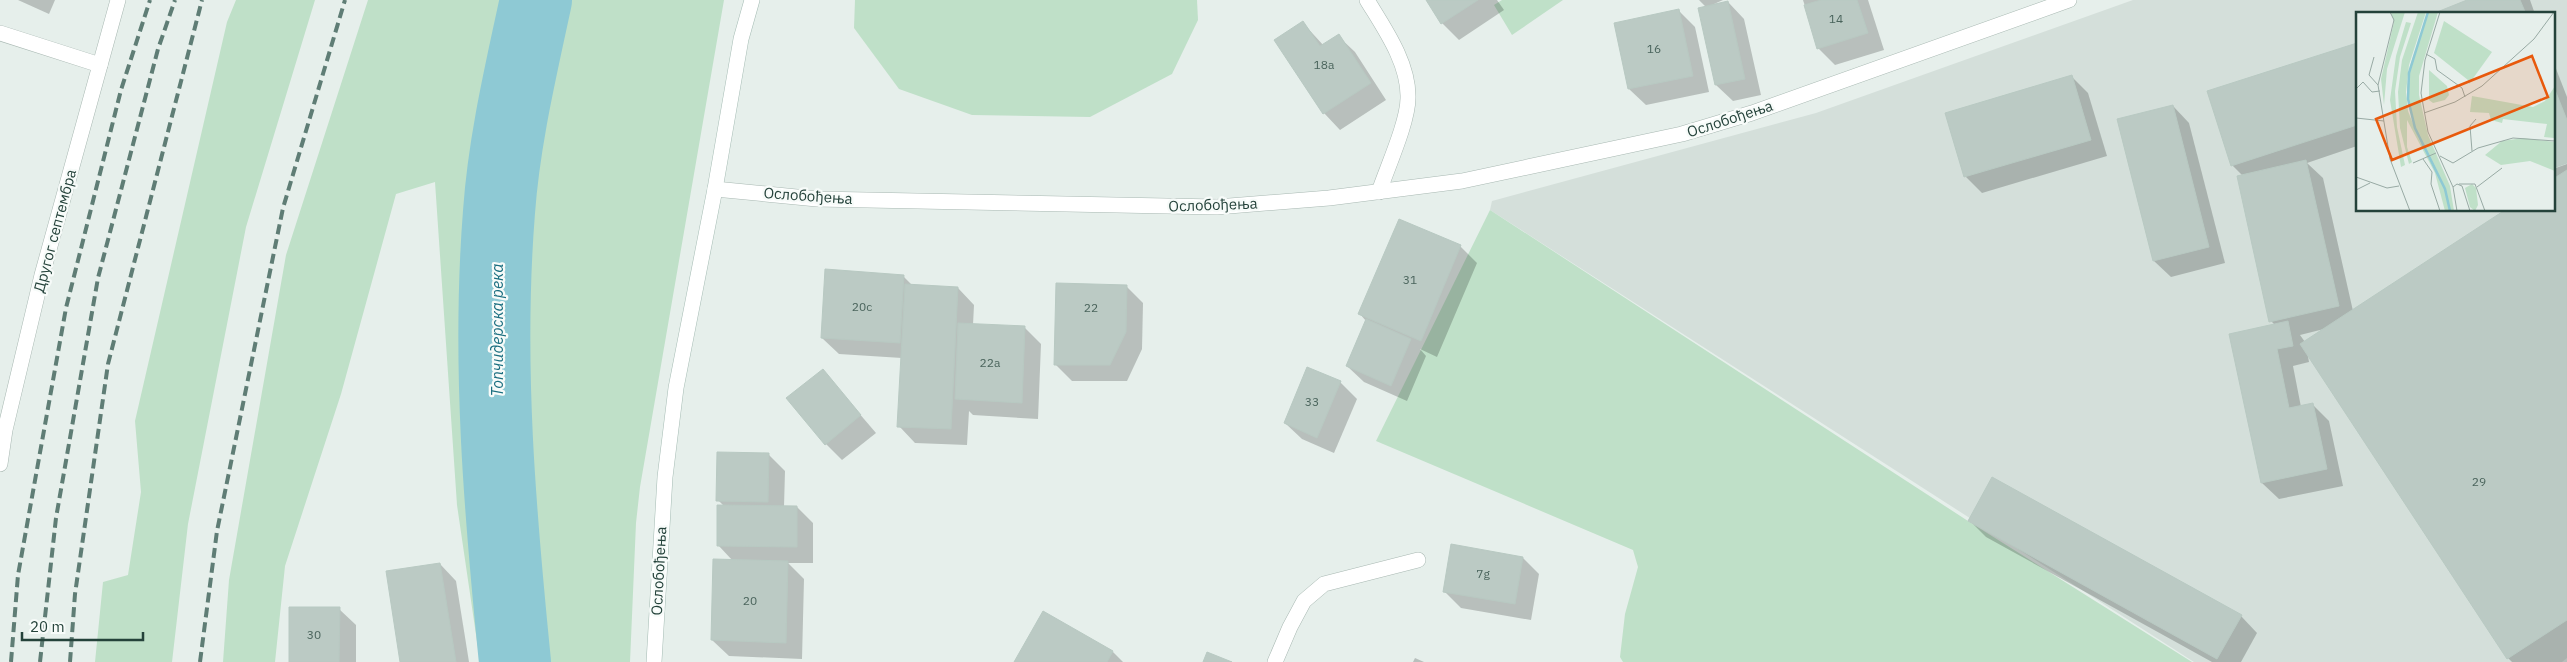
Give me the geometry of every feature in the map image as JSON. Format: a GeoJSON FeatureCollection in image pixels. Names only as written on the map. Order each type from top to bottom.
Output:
{"type":"FeatureCollection","features":[{"type":"Feature","properties":{"kind":"street","name":"Другог септембра"},"geometry":{"type":"LineString","coordinates":[[0,464],[6,430],[42,275],[118,0]]}},
{"type":"Feature","properties":{"kind":"street"},"geometry":{"type":"LineString","coordinates":[[715,189],[742,39],[752,0]]}},
{"type":"Feature","properties":{"kind":"street"},"geometry":{"type":"LineString","coordinates":[[1367,0],[1395,49],[1405,78],[1408,98],[1398,138],[1379,192]]}},
{"type":"Feature","properties":{"kind":"street","name":"Ослобођења"},"geometry":{"type":"LineString","coordinates":[[654,662],[664,477],[676,388],[715,189],[817,199],[1226,206],[1379,192],[1462,181],[1682,134],[1752,113],[2069,0]]}},
{"type":"Feature","properties":{"kind":"street"},"geometry":{"type":"LineString","coordinates":[[0,33],[100,65]]}},
{"type":"Feature","properties":{"kind":"street"},"geometry":{"type":"LineString","coordinates":[[1275,662],[1304,601],[1324,584],[1418,560]]}},
{"type":"Feature","properties":{"kind":"shaded area"},"geometry":{"type":"Polygon","coordinates":[[[2133,0],[2567,0],[2567,658],[2562,662],[2194,662],[1490,210],[1492,201],[1816,113],[2133,0]]]}},
{"type":"Feature","properties":{"kind":"green space"},"geometry":{"type":"Polygon","coordinates":[[[236,0],[315,0],[246,227],[188,524],[172,662],[95,662],[103,582],[128,575],[141,492],[135,421],[227,22],[236,0]]]}},
{"type":"Feature","properties":{"kind":"green space"},"geometry":{"type":"Polygon","coordinates":[[[368,0],[512,0],[494,61],[476,384],[491,606],[516,585],[495,308],[537,0],[724,0],[640,487],[636,523],[630,662],[480,662],[457,505],[435,182],[396,194],[341,394],[285,566],[275,662],[223,662],[229,580],[286,255],[368,0]]]}},
{"type":"Feature","properties":{"kind":"green space"},"geometry":{"type":"Polygon","coordinates":[[[855,0],[1197,0],[1198,20],[1172,74],[1090,117],[972,115],[899,89],[854,28],[855,0]]]}},
{"type":"Feature","properties":{"kind":"green space"},"geometry":{"type":"Polygon","coordinates":[[[1502,0],[1563,0],[1512,35],[1494,5],[1502,0]]]}},
{"type":"Feature","properties":{"kind":"green space"},"geometry":{"type":"Polygon","coordinates":[[[1490,210],[1968,521],[2192,662],[1623,662],[1620,657],[1625,614],[1638,567],[1633,550],[1376,441],[1490,210]]]}},
{"type":"Feature","properties":{"kind":"building"},"geometry":{"type":"Polygon","coordinates":[[[1426,0],[1478,0],[1441,24],[1426,0]]]}},
{"type":"Feature","properties":{"kind":"building"},"geometry":{"type":"Polygon","coordinates":[[[1821,0],[1857,0],[1868,33],[1817,49],[1804,5],[1821,0]]]}},
{"type":"Feature","properties":{"kind":"building"},"geometry":{"type":"Polygon","coordinates":[[[2467,0],[2520,0],[2525,12],[2437,12],[2467,0]]]}},
{"type":"Feature","properties":{"kind":"building"},"geometry":{"type":"Polygon","coordinates":[[[1728,1],[1745,79],[1715,85],[1698,8],[1728,1]]]}},
{"type":"Feature","properties":{"kind":"building"},"geometry":{"type":"Polygon","coordinates":[[[1679,9],[1693,76],[1628,89],[1614,23],[1679,9]]]}},
{"type":"Feature","properties":{"kind":"building"},"geometry":{"type":"Polygon","coordinates":[[[1303,21],[1320,46],[1339,34],[1371,83],[1323,114],[1274,40],[1303,21]]]}},
{"type":"Feature","properties":{"kind":"building"},"geometry":{"type":"Polygon","coordinates":[[[2356,43],[2356,125],[2231,166],[2207,91],[2356,43]]]}},
{"type":"Feature","properties":{"kind":"building"},"geometry":{"type":"Polygon","coordinates":[[[2072,75],[2091,140],[1964,177],[1945,113],[2072,75]]]}},
{"type":"Feature","properties":{"kind":"building"},"geometry":{"type":"Polygon","coordinates":[[[2554,88],[2567,120],[2567,163],[2554,168],[2554,88]]]}},
{"type":"Feature","properties":{"kind":"building"},"geometry":{"type":"Polygon","coordinates":[[[2173,105],[2209,247],[2153,261],[2117,119],[2173,105]]]}},
{"type":"Feature","properties":{"kind":"building"},"geometry":{"type":"Polygon","coordinates":[[[2306,160],[2339,306],[2269,322],[2237,176],[2306,160]]]}},
{"type":"Feature","properties":{"kind":"building"},"geometry":{"type":"Polygon","coordinates":[[[2567,170],[2567,620],[2507,659],[2300,344],[2503,211],[2554,211],[2554,178],[2567,170]]]}},
{"type":"Feature","properties":{"kind":"building"},"geometry":{"type":"Polygon","coordinates":[[[1399,219],[1461,245],[1421,341],[1358,314],[1399,219]]]}},
{"type":"Feature","properties":{"kind":"building"},"geometry":{"type":"Polygon","coordinates":[[[825,269],[904,275],[900,343],[821,338],[825,269]]]}},
{"type":"Feature","properties":{"kind":"building"},"geometry":{"type":"Polygon","coordinates":[[[1056,283],[1127,285],[1126,332],[1110,365],[1054,365],[1056,283]]]}},
{"type":"Feature","properties":{"kind":"building"},"geometry":{"type":"Polygon","coordinates":[[[905,284],[958,287],[951,429],[897,427],[905,284]]]}},
{"type":"Feature","properties":{"kind":"building"},"geometry":{"type":"Polygon","coordinates":[[[1366,319],[1411,339],[1391,386],[1346,366],[1366,319]]]}},
{"type":"Feature","properties":{"kind":"building"},"geometry":{"type":"Polygon","coordinates":[[[2288,321],[2293,346],[2277,349],[2289,408],[2313,403],[2327,469],[2261,483],[2229,334],[2288,321]]]}},
{"type":"Feature","properties":{"kind":"building"},"geometry":{"type":"Polygon","coordinates":[[[958,323],[1025,326],[1022,403],[955,399],[958,323]]]}},
{"type":"Feature","properties":{"kind":"building"},"geometry":{"type":"Polygon","coordinates":[[[1307,367],[1341,381],[1317,438],[1284,423],[1307,367]]]}},
{"type":"Feature","properties":{"kind":"building"},"geometry":{"type":"Polygon","coordinates":[[[823,369],[861,415],[825,445],[786,398],[823,369]]]}},
{"type":"Feature","properties":{"kind":"building"},"geometry":{"type":"Polygon","coordinates":[[[717,452],[769,453],[768,502],[716,501],[717,452]]]}},
{"type":"Feature","properties":{"kind":"building"},"geometry":{"type":"Polygon","coordinates":[[[1992,477],[2242,615],[2217,659],[1968,521],[1992,477]]]}},
{"type":"Feature","properties":{"kind":"building"},"geometry":{"type":"Polygon","coordinates":[[[717,505],[797,506],[797,547],[717,546],[717,505]]]}},
{"type":"Feature","properties":{"kind":"building"},"geometry":{"type":"Polygon","coordinates":[[[1451,544],[1523,557],[1515,604],[1443,592],[1451,544]]]}},
{"type":"Feature","properties":{"kind":"building"},"geometry":{"type":"Polygon","coordinates":[[[713,559],[788,561],[786,643],[711,640],[713,559]]]}},
{"type":"Feature","properties":{"kind":"building"},"geometry":{"type":"Polygon","coordinates":[[[440,563],[456,662],[400,662],[386,571],[440,563]]]}},
{"type":"Feature","properties":{"kind":"building"},"geometry":{"type":"Polygon","coordinates":[[[289,607],[340,607],[339,662],[289,662],[289,607]]]}},
{"type":"Feature","properties":{"kind":"building"},"geometry":{"type":"Polygon","coordinates":[[[1043,611],[1113,651],[1107,662],[1014,662],[1043,611]]]}},
{"type":"Feature","properties":{"kind":"building"},"geometry":{"type":"Polygon","coordinates":[[[1207,652],[1232,662],[1203,662],[1207,652]]]}},
{"type":"Feature","properties":{"kind":"waterway","name":"Топчидерска река"},"geometry":{"type":"LineString","coordinates":[[515,662],[500,494],[494,325],[501,185],[514,106],[536,0]]}},
{"type":"Feature","properties":{"kind":"railway"},"geometry":{"type":"LineString","coordinates":[[11,662],[18,575],[66,308],[121,90],[150,0]]}},
{"type":"Feature","properties":{"kind":"railway"},"geometry":{"type":"LineString","coordinates":[[40,662],[56,518],[98,278],[158,49],[175,0]]}},
{"type":"Feature","properties":{"kind":"railway"},"geometry":{"type":"LineString","coordinates":[[70,662],[75,594],[108,364],[202,0]]}},
{"type":"Feature","properties":{"kind":"railway"},"geometry":{"type":"LineString","coordinates":[[200,662],[217,531],[283,208],[345,0]]}}]}
